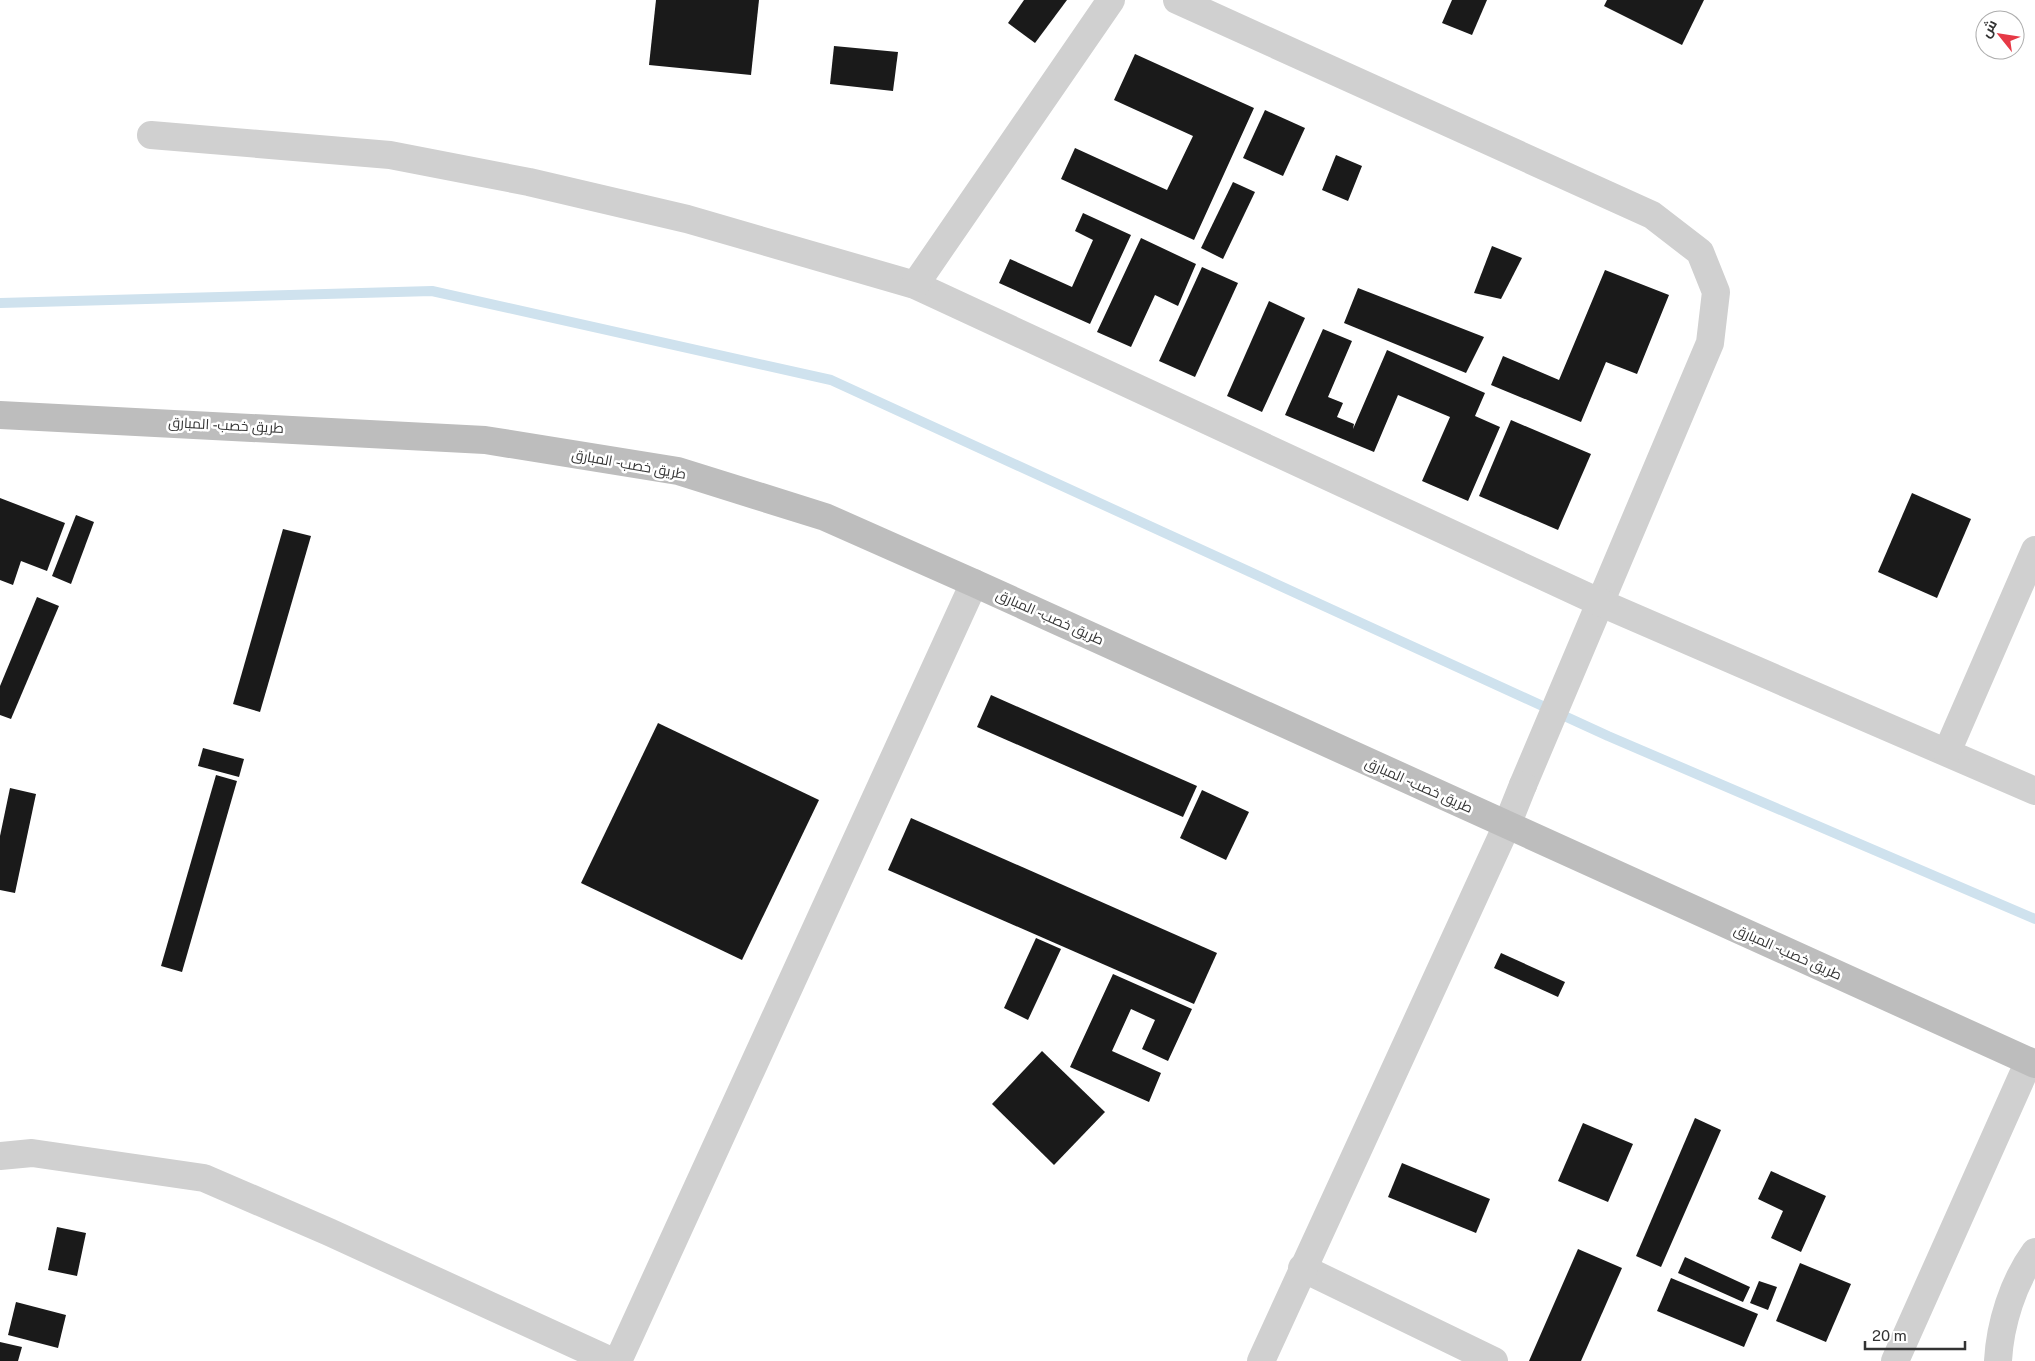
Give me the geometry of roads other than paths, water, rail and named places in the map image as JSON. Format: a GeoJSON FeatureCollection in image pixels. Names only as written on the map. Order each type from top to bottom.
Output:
{"type":"FeatureCollection","features":[{"type":"Feature","properties":{"kind":"main road","name":"طريق خصب - المبارق"},"geometry":{"type":"LineString","coordinates":[[0,414],[485,440],[678,471],[825,517],[2032,1063]]}},
{"type":"Feature","properties":{"kind":"street"},"geometry":{"type":"LineString","coordinates":[[915,285],[1111,0]]}},
{"type":"Feature","properties":{"kind":"street"},"geometry":{"type":"LineString","coordinates":[[1177,0],[1652,215],[1700,252],[1716,292],[1710,343],[1507,825],[1302,1268],[1261,1361]]}},
{"type":"Feature","properties":{"kind":"street"},"geometry":{"type":"LineString","coordinates":[[151,135],[390,155],[519,180],[687,219],[915,285],[1601,604],[2035,791]]}},
{"type":"Feature","properties":{"kind":"street"},"geometry":{"type":"LineString","coordinates":[[1947,752],[2035,550]]}},
{"type":"Feature","properties":{"kind":"street"},"geometry":{"type":"LineString","coordinates":[[618,1361],[974,583]]}},
{"type":"Feature","properties":{"kind":"street"},"geometry":{"type":"LineString","coordinates":[[1895,1361],[2032,1063]]}},
{"type":"Feature","properties":{"kind":"street"},"geometry":{"type":"LineString","coordinates":[[0,1156],[32,1153],[204,1178],[329,1232],[611,1361]]}},
{"type":"Feature","properties":{"kind":"street"},"geometry":{"type":"LineString","coordinates":[[1998,1361],[2007,1312],[2024,1267],[2035,1252]]}},
{"type":"Feature","properties":{"kind":"street"},"geometry":{"type":"LineString","coordinates":[[1302,1268],[1494,1361]]}},
{"type":"Feature","properties":{"kind":"waterway"},"geometry":{"type":"LineString","coordinates":[[0,303],[432,291],[831,380],[1608,736],[2035,919]]}}]}
